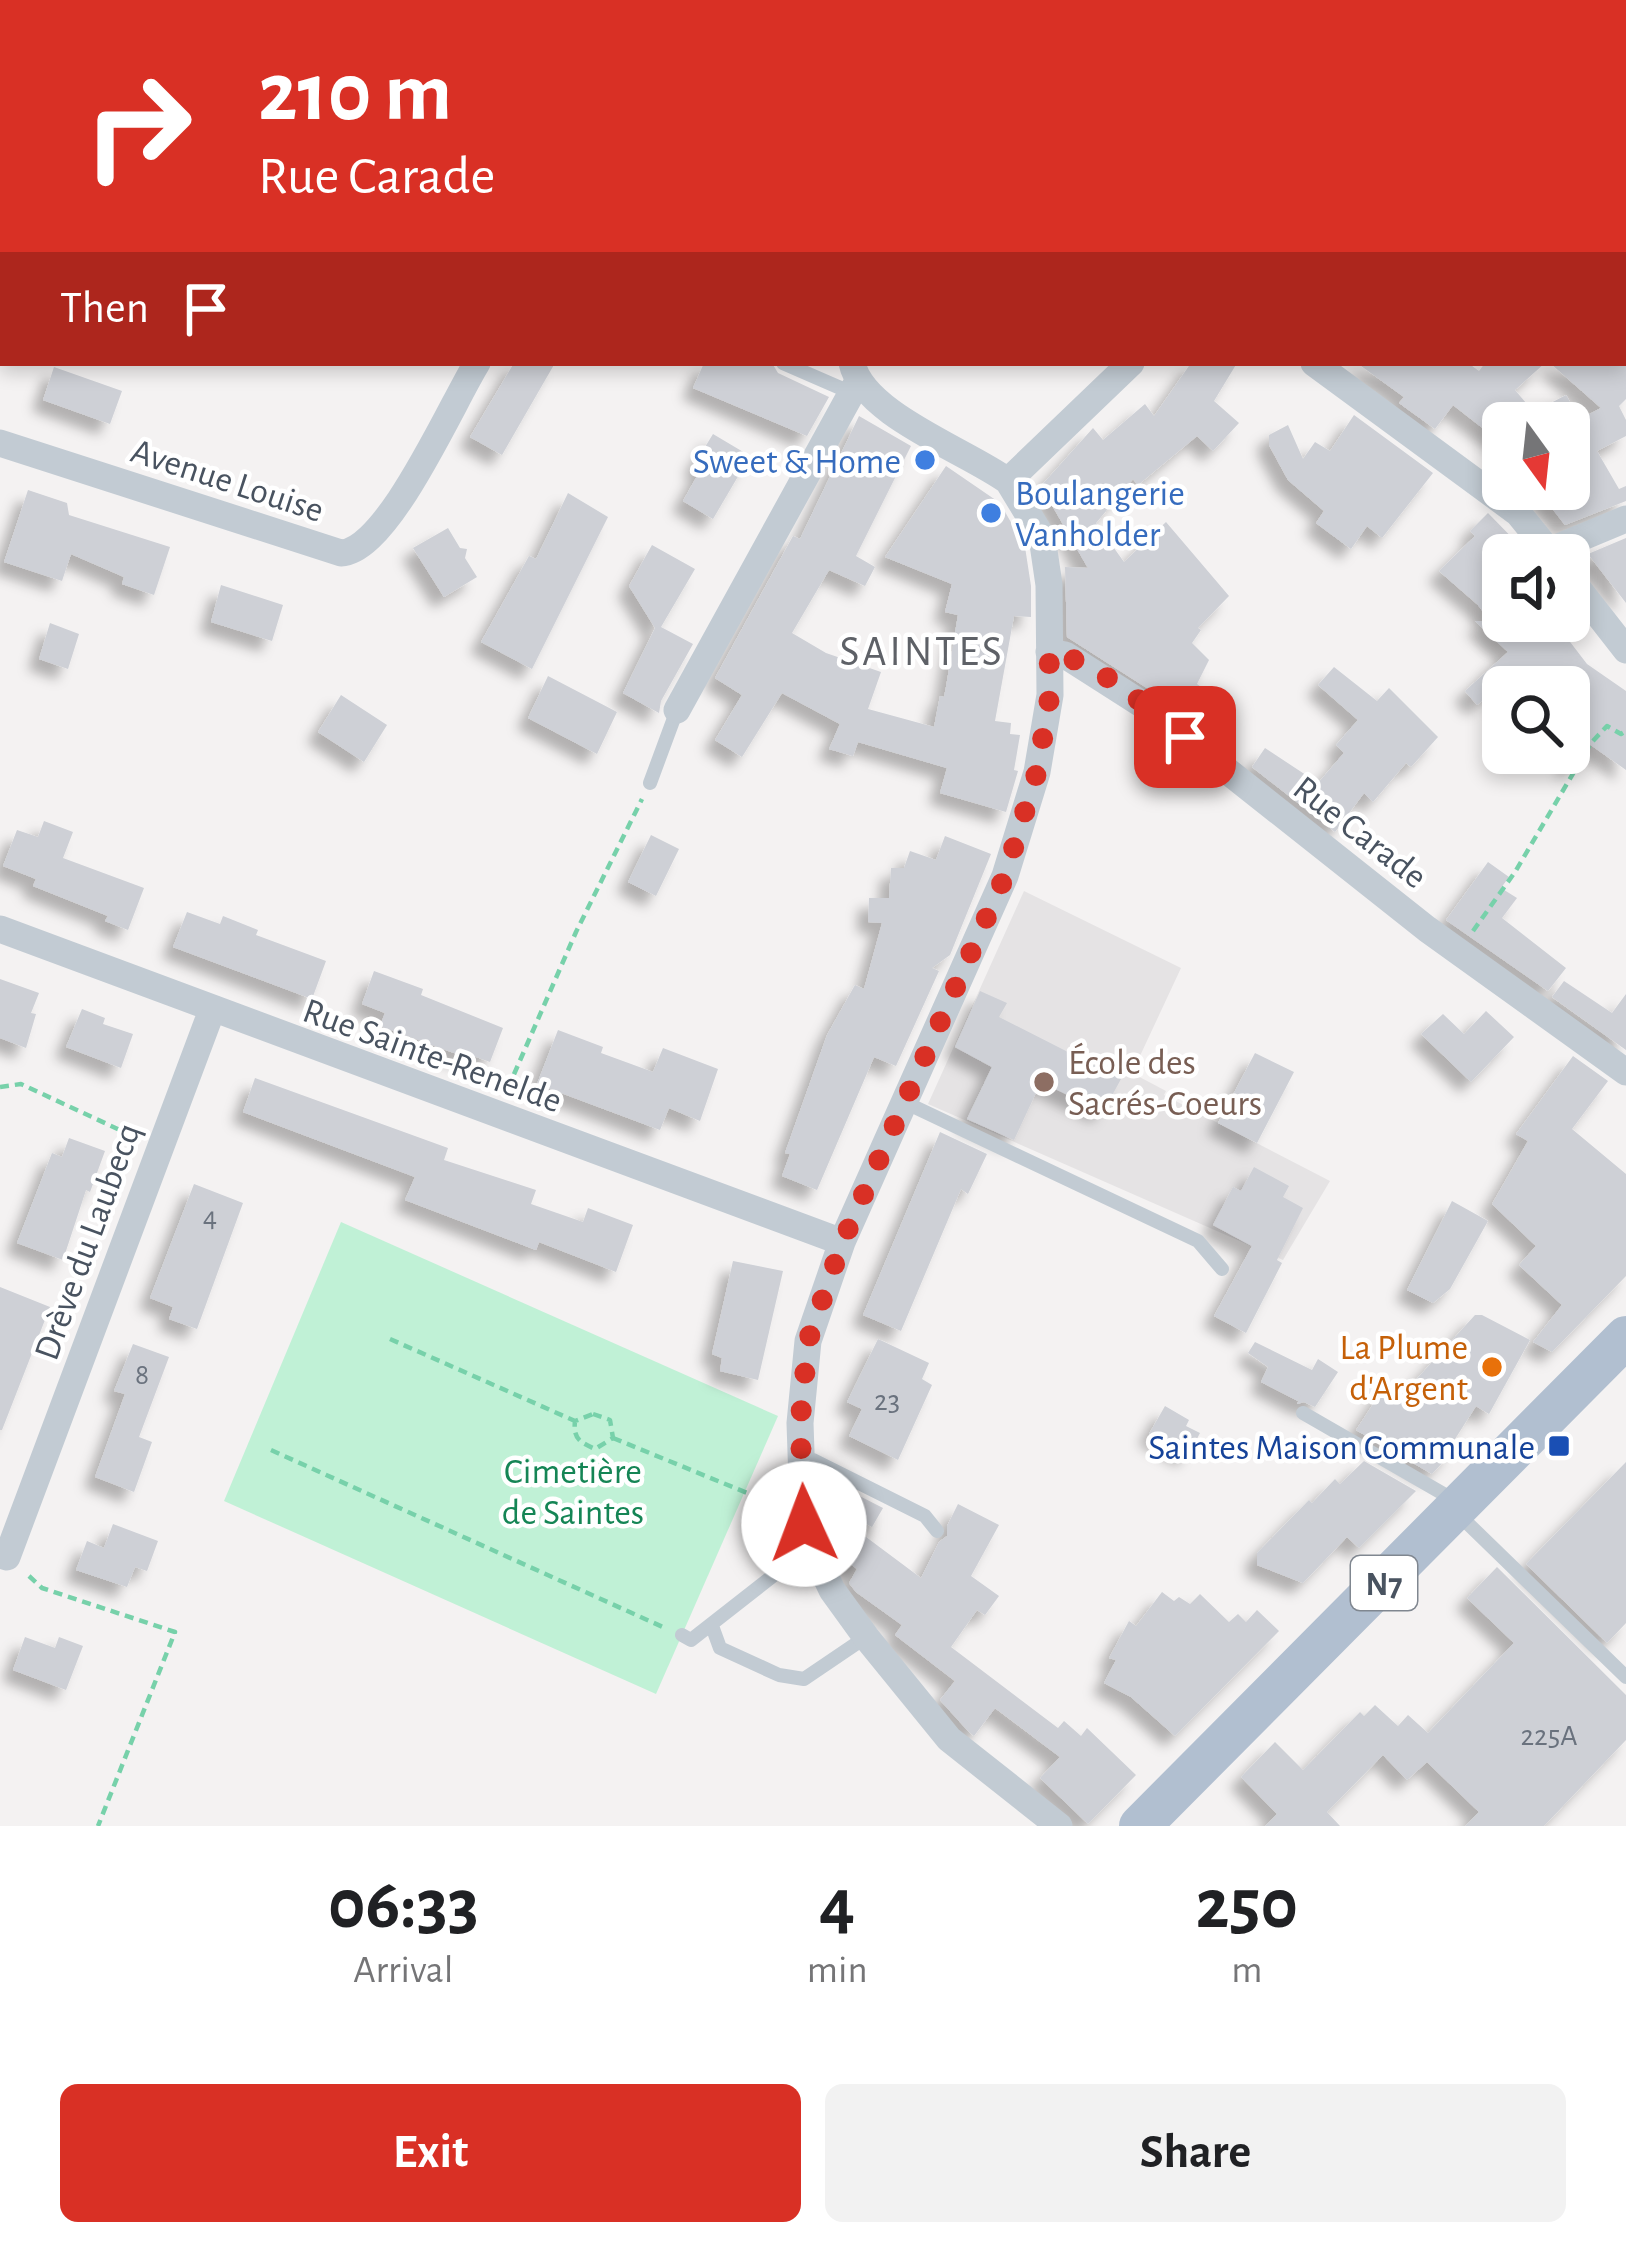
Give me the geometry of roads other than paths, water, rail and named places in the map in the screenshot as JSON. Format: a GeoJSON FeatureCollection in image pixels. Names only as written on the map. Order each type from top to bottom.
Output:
{"type":"FeatureCollection","features":[{"type":"Feature","properties":{"kind":"main road","name":"N7"},"geometry":{"type":"LineString","coordinates":[[1140,1826],[1626,1337]]}},
{"type":"Feature","properties":{"kind":"street","name":"Avenue Louise"},"geometry":{"type":"LineString","coordinates":[[0,443],[341,554],[355,553],[370,542],[401,498],[475,366]]}},
{"type":"Feature","properties":{"kind":"street"},"geometry":{"type":"LineString","coordinates":[[1007,481],[1128,366]]}},
{"type":"Feature","properties":{"kind":"street"},"geometry":{"type":"LineString","coordinates":[[1318,366],[1518,513],[1535,534]]}},
{"type":"Feature","properties":{"kind":"street"},"geometry":{"type":"LineString","coordinates":[[677,710],[854,380],[877,403],[1007,481],[1042,537],[1049,586],[1050,695],[1037,772],[1005,876],[842,1243],[808,1341],[800,1423],[803,1510],[811,1546],[832,1590],[950,1739],[1059,1826]]}},
{"type":"Feature","properties":{"kind":"street"},"geometry":{"type":"LineString","coordinates":[[1590,535],[1626,519]]}},
{"type":"Feature","properties":{"kind":"street"},"geometry":{"type":"LineString","coordinates":[[1590,604],[1626,650]]}},
{"type":"Feature","properties":{"kind":"street","name":"Rue Carade"},"geometry":{"type":"LineString","coordinates":[[1049,652],[1066,656],[1148,708],[1459,951],[1626,1072]]}},
{"type":"Feature","properties":{"kind":"street","name":"Rue Sainte-Renelde"},"geometry":{"type":"LineString","coordinates":[[0,929],[842,1243]]}},
{"type":"Feature","properties":{"kind":"street","name":"Drève du Laubecq"},"geometry":{"type":"LineString","coordinates":[[3,1556],[212,1010]]}},
{"type":"Feature","properties":{"kind":"lane"},"geometry":{"type":"LineString","coordinates":[[796,366],[854,380]]}},
{"type":"Feature","properties":{"kind":"lane"},"geometry":{"type":"LineString","coordinates":[[650,783],[677,710]]}},
{"type":"Feature","properties":{"kind":"lane"},"geometry":{"type":"LineString","coordinates":[[904,1102],[1198,1240],[1222,1269]]}},
{"type":"Feature","properties":{"kind":"lane"},"geometry":{"type":"LineString","coordinates":[[1303,1413],[1459,1508],[1626,1677]]}},
{"type":"Feature","properties":{"kind":"lane"},"geometry":{"type":"LineString","coordinates":[[802,1461],[813,1460],[925,1516],[937,1531]]}},
{"type":"Feature","properties":{"kind":"lane"},"geometry":{"type":"LineString","coordinates":[[682,1635],[692,1640],[811,1546]]}},
{"type":"Feature","properties":{"kind":"lane"},"geometry":{"type":"LineString","coordinates":[[712,1626],[720,1648],[779,1675],[804,1678],[866,1637]]}},
{"type":"Feature","properties":{"kind":"place","name":"Sweet & Home"},"geometry":{"type":"Point","coordinates":[925,460]}},
{"type":"Feature","properties":{"kind":"place","name":"Boulangerie Vanholder"},"geometry":{"type":"Point","coordinates":[991,513]}},
{"type":"Feature","properties":{"kind":"place","name":"École des Sacrés-Coeurs"},"geometry":{"type":"Point","coordinates":[1044,1082]}},
{"type":"Feature","properties":{"kind":"place","name":"La Plume d'Argent"},"geometry":{"type":"Point","coordinates":[1492,1367]}},
{"type":"Feature","properties":{"kind":"place","name":"Saintes Maison Communale"},"geometry":{"type":"Point","coordinates":[1559,1446]}},
{"type":"Feature","properties":{"kind":"district","name":"SAINTES"},"geometry":{"type":"Point","coordinates":[922,650]}},
{"type":"Feature","properties":{"kind":"park label","name":"Cimetière de Saintes"},"geometry":{"type":"Point","coordinates":[573,1490]}}]}
